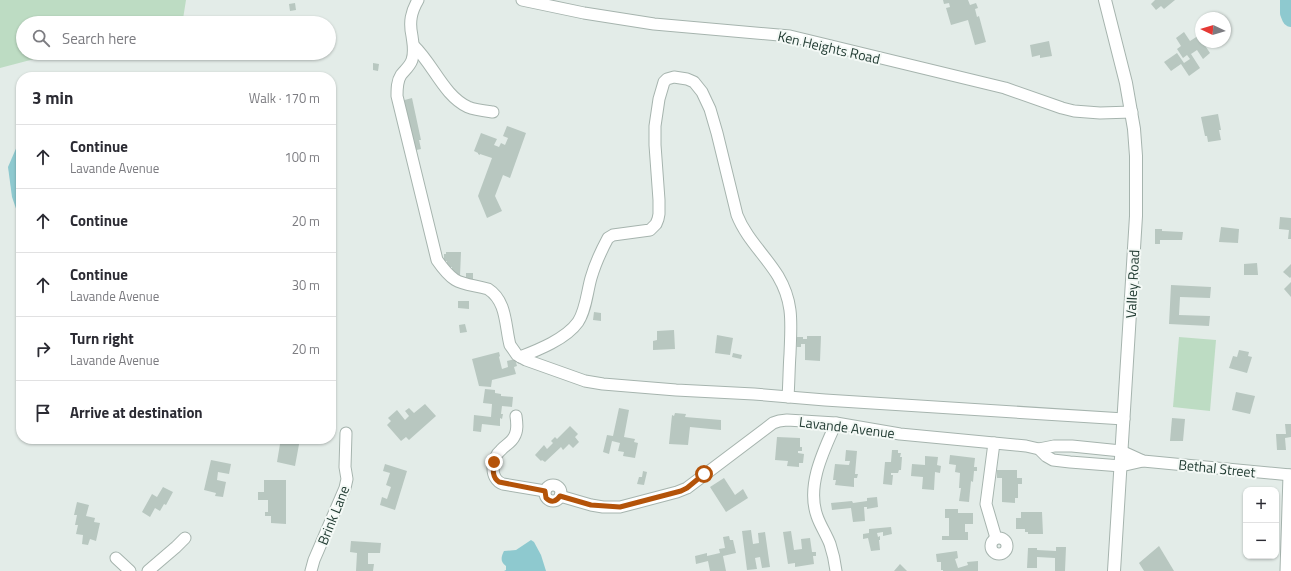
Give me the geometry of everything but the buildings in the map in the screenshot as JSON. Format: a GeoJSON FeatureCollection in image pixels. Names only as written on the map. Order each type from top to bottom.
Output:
{"type":"FeatureCollection","features":[{"type":"Feature","properties":{"kind":"street"},"geometry":{"type":"LineString","coordinates":[[418,0],[412,10],[410,18],[414,46],[412,60],[401,76],[397,86],[397,96],[437,260],[445,272],[458,282],[492,291],[500,302],[503,310],[510,345],[520,357],[543,367],[585,381],[596,383],[833,401],[1124,419]]}},
{"type":"Feature","properties":{"kind":"street","name":"Ken Heights Road"},"geometry":{"type":"LineString","coordinates":[[522,0],[584,13],[654,24],[790,36],[998,86],[1074,111],[1100,113],[1132,112]]}},
{"type":"Feature","properties":{"kind":"street","name":"Valley Road"},"geometry":{"type":"LineString","coordinates":[[1105,0],[1132,112],[1135,141],[1136,193],[1114,571]]}},
{"type":"Feature","properties":{"kind":"street"},"geometry":{"type":"LineString","coordinates":[[414,46],[421,53],[449,93],[456,100],[469,108],[493,112]]}},
{"type":"Feature","properties":{"kind":"street"},"geometry":{"type":"LineString","coordinates":[[520,357],[545,346],[570,330],[576,324],[582,313],[594,271],[608,238],[613,235],[646,231],[653,228],[656,224],[659,214],[655,145],[657,107],[664,82],[670,78],[682,78],[698,85],[710,109],[740,225],[779,277],[788,299],[791,321],[788,397]]}},
{"type":"Feature","properties":{"kind":"street","name":"Lavande Avenue"},"geometry":{"type":"LineString","coordinates":[[516,416],[516,436],[510,443],[501,449],[496,456],[494,468],[495,478],[499,482],[545,491],[546,498],[552,502],[560,496],[591,505],[608,507],[620,507],[642,502],[687,488],[773,423],[787,420],[836,423],[900,434],[994,442],[1039,449],[1054,446],[1085,447],[1121,451]]}},
{"type":"Feature","properties":{"kind":"street"},"geometry":{"type":"LineString","coordinates":[[836,423],[821,458],[816,474],[814,489],[814,505],[816,515],[830,544],[836,571]]}},
{"type":"Feature","properties":{"kind":"street","name":"Brink Lane"},"geometry":{"type":"LineString","coordinates":[[311,571],[314,560],[346,488],[346,433]]}},
{"type":"Feature","properties":{"kind":"street"},"geometry":{"type":"LineString","coordinates":[[994,442],[986,504],[996,538]]}},
{"type":"Feature","properties":{"kind":"street"},"geometry":{"type":"LineString","coordinates":[[1085,447],[1089,464]]}},
{"type":"Feature","properties":{"kind":"street","name":"Lavande Avenue"},"geometry":{"type":"LineString","coordinates":[[1039,449],[1053,460],[1121,466]]}},
{"type":"Feature","properties":{"kind":"street","name":"Bethal Street"},"geometry":{"type":"LineString","coordinates":[[1121,451],[1143,461]]}},
{"type":"Feature","properties":{"kind":"street","name":"Bethal Street"},"geometry":{"type":"LineString","coordinates":[[1121,466],[1143,461],[1290,475]]}},
{"type":"Feature","properties":{"kind":"street"},"geometry":{"type":"LineString","coordinates":[[1286,571],[1290,475]]}},
{"type":"Feature","properties":{"kind":"street"},"geometry":{"type":"LineString","coordinates":[[148,571],[185,538]]}},
{"type":"Feature","properties":{"kind":"street"},"geometry":{"type":"LineString","coordinates":[[116,558],[130,571]]}},
{"type":"Feature","properties":{"kind":"green space"},"geometry":{"type":"Polygon","coordinates":[[[0,0],[186,0],[183,16],[16,16],[16,60],[30,60],[0,68],[0,0]]]}},
{"type":"Feature","properties":{"kind":"green space"},"geometry":{"type":"Polygon","coordinates":[[[1179,337],[1216,340],[1210,411],[1173,407],[1179,337]]]}},
{"type":"Feature","properties":{"kind":"water"},"geometry":{"type":"Polygon","coordinates":[[[16,149],[16,209],[12,197],[8,167],[16,149]]]}},
{"type":"Feature","properties":{"kind":"water"},"geometry":{"type":"Polygon","coordinates":[[[531,540],[534,542],[541,555],[546,571],[504,571],[506,570],[506,566],[503,563],[502,555],[504,551],[516,550],[531,540]]]}},
{"type":"Feature","properties":{"kind":"waterway"},"geometry":{"type":"LineString","coordinates":[[1289,0],[1289,13],[1291,18]]}},
{"type":"Feature","properties":{"kind":"route"},"geometry":{"type":"LineString","coordinates":[[494,462],[495,478],[503,484],[545,491],[546,498],[552,502],[560,496],[591,505],[613,508],[626,506],[677,492],[687,488],[704,474]]}}]}
